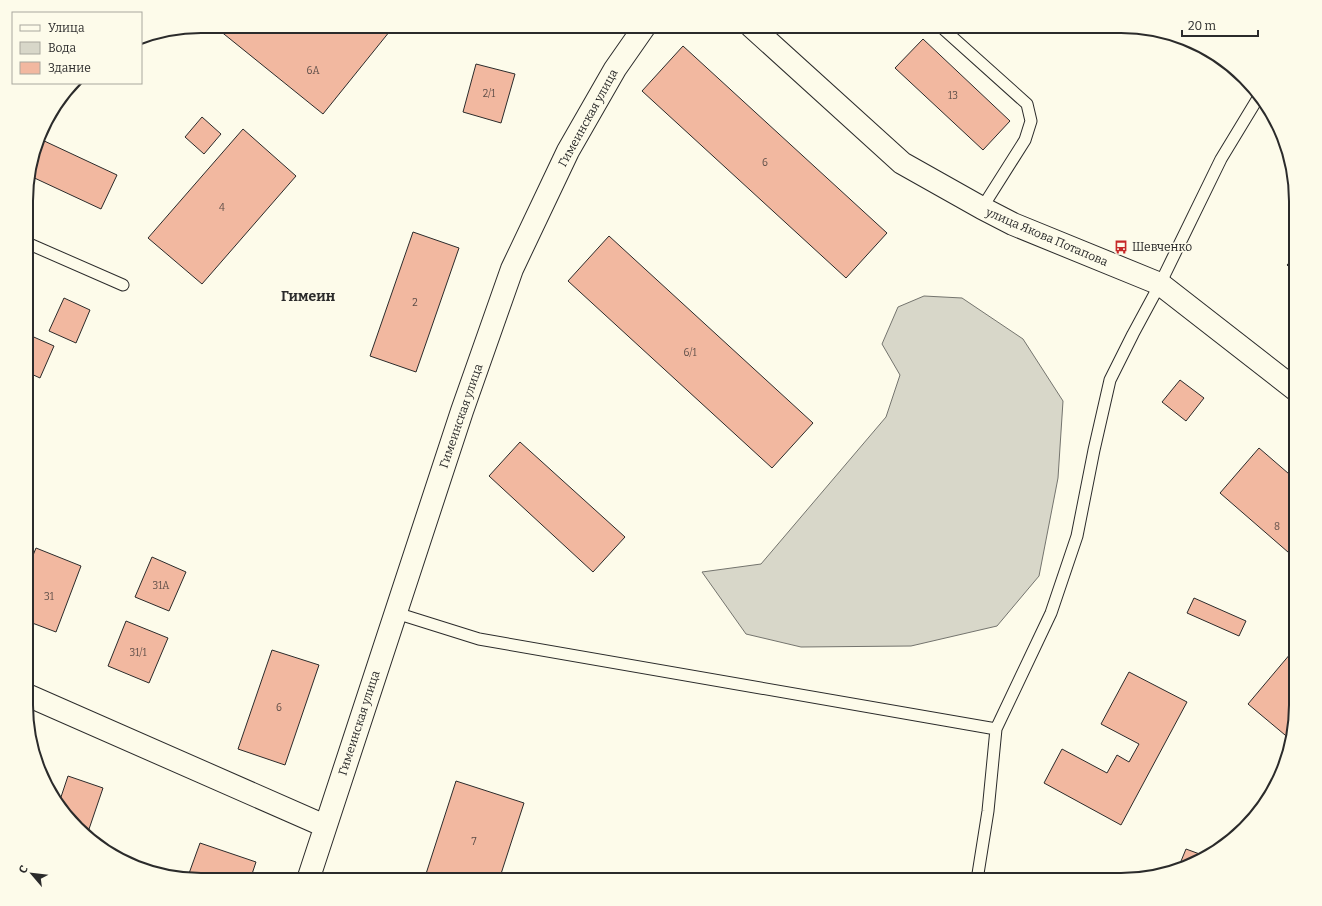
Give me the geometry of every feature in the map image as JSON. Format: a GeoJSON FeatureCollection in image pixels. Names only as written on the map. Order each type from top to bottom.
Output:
{"type":"FeatureCollection","features":[{"type":"Feature","properties":{"kind":"street","name":"Гимеинская улица"},"geometry":{"type":"LineString","coordinates":[[310,873],[462,412],[512,269],[568,151],[615,68],[640,33]]}},
{"type":"Feature","properties":{"kind":"street","name":"улица Якова Потапова"},"geometry":{"type":"LineString","coordinates":[[759,33],[902,163],[1013,224],[1160,284],[1289,385]]}},
{"type":"Feature","properties":{"kind":"street"},"geometry":{"type":"LineString","coordinates":[[33,697],[325,826]]}},
{"type":"Feature","properties":{"kind":"lane"},"geometry":{"type":"LineString","coordinates":[[948,33],[1027,104],[1031,120],[1025,140],[982,208]]}},
{"type":"Feature","properties":{"kind":"lane"},"geometry":{"type":"LineString","coordinates":[[978,873],[988,811],[996,729],[1051,613],[1077,536],[1110,380],[1160,284],[1221,159],[1256,101]]}},
{"type":"Feature","properties":{"kind":"lane"},"geometry":{"type":"LineString","coordinates":[[33,245],[123,285]]}},
{"type":"Feature","properties":{"kind":"lane"},"geometry":{"type":"LineString","coordinates":[[396,613],[479,639],[996,729]]}},
{"type":"Feature","properties":{"kind":"water"},"geometry":{"type":"Polygon","coordinates":[[[924,296],[962,298],[1023,339],[1063,401],[1058,478],[1039,576],[997,626],[911,646],[801,647],[746,634],[702,572],[761,564],[886,417],[900,375],[882,344],[898,307],[924,296]]]}},
{"type":"Feature","properties":{"kind":"building"},"geometry":{"type":"Polygon","coordinates":[[[223,33],[388,33],[323,114],[223,33]]]}},
{"type":"Feature","properties":{"kind":"building"},"geometry":{"type":"Polygon","coordinates":[[[923,39],[1010,121],[983,150],[895,68],[923,39]]]}},
{"type":"Feature","properties":{"kind":"building"},"geometry":{"type":"Polygon","coordinates":[[[683,46],[887,233],[846,278],[642,91],[683,46]]]}},
{"type":"Feature","properties":{"kind":"building"},"geometry":{"type":"Polygon","coordinates":[[[476,64],[515,74],[501,123],[463,112],[476,64]]]}},
{"type":"Feature","properties":{"kind":"building"},"geometry":{"type":"Polygon","coordinates":[[[202,117],[221,134],[204,154],[185,137],[202,117]]]}},
{"type":"Feature","properties":{"kind":"building"},"geometry":{"type":"Polygon","coordinates":[[[243,129],[296,176],[202,284],[148,238],[243,129]]]}},
{"type":"Feature","properties":{"kind":"building"},"geometry":{"type":"Polygon","coordinates":[[[44,141],[117,175],[101,209],[34,178],[44,141]]]}},
{"type":"Feature","properties":{"kind":"building"},"geometry":{"type":"Polygon","coordinates":[[[413,232],[459,248],[416,372],[370,356],[413,232]]]}},
{"type":"Feature","properties":{"kind":"building"},"geometry":{"type":"Polygon","coordinates":[[[609,236],[813,423],[772,468],[568,281],[609,236]]]}},
{"type":"Feature","properties":{"kind":"building"},"geometry":{"type":"Polygon","coordinates":[[[64,298],[90,310],[76,343],[49,331],[64,298]]]}},
{"type":"Feature","properties":{"kind":"building"},"geometry":{"type":"Polygon","coordinates":[[[33,337],[54,346],[40,378],[33,375],[33,337]]]}},
{"type":"Feature","properties":{"kind":"building"},"geometry":{"type":"Polygon","coordinates":[[[1180,380],[1204,398],[1186,421],[1162,402],[1180,380]]]}},
{"type":"Feature","properties":{"kind":"building"},"geometry":{"type":"Polygon","coordinates":[[[520,442],[625,537],[593,572],[489,476],[520,442]]]}},
{"type":"Feature","properties":{"kind":"building"},"geometry":{"type":"Polygon","coordinates":[[[1259,448],[1289,474],[1289,553],[1220,493],[1259,448]]]}},
{"type":"Feature","properties":{"kind":"building"},"geometry":{"type":"Polygon","coordinates":[[[36,548],[81,566],[56,632],[33,623],[33,555],[36,548]]]}},
{"type":"Feature","properties":{"kind":"building"},"geometry":{"type":"Polygon","coordinates":[[[152,557],[186,572],[169,611],[135,597],[152,557]]]}},
{"type":"Feature","properties":{"kind":"building"},"geometry":{"type":"Polygon","coordinates":[[[1194,598],[1246,621],[1239,636],[1187,613],[1194,598]]]}},
{"type":"Feature","properties":{"kind":"building"},"geometry":{"type":"Polygon","coordinates":[[[126,621],[168,638],[149,683],[108,666],[126,621]]]}},
{"type":"Feature","properties":{"kind":"building"},"geometry":{"type":"Polygon","coordinates":[[[272,650],[319,665],[285,765],[238,749],[272,650]]]}},
{"type":"Feature","properties":{"kind":"building"},"geometry":{"type":"Polygon","coordinates":[[[1289,655],[1289,716],[1286,736],[1248,704],[1289,655]]]}},
{"type":"Feature","properties":{"kind":"building"},"geometry":{"type":"Polygon","coordinates":[[[1129,672],[1187,702],[1121,825],[1044,783],[1062,749],[1107,773],[1117,755],[1129,762],[1139,744],[1101,724],[1129,672]]]}},
{"type":"Feature","properties":{"kind":"building"},"geometry":{"type":"Polygon","coordinates":[[[68,776],[103,788],[89,830],[75,816],[61,798],[68,776]]]}},
{"type":"Feature","properties":{"kind":"building"},"geometry":{"type":"Polygon","coordinates":[[[456,781],[524,803],[501,873],[426,873],[456,781]]]}},
{"type":"Feature","properties":{"kind":"building"},"geometry":{"type":"Polygon","coordinates":[[[200,843],[256,862],[252,873],[189,873],[200,843]]]}},
{"type":"Feature","properties":{"kind":"building"},"geometry":{"type":"Polygon","coordinates":[[[1186,849],[1199,854],[1195,856],[1181,862],[1186,849]]]}},
{"type":"Feature","properties":{"kind":"place","name":"Шевченко"},"geometry":{"type":"Point","coordinates":[1121,247]}},
{"type":"Feature","properties":{"kind":"district","name":"Гимеин"},"geometry":{"type":"Point","coordinates":[308,296]}}]}
